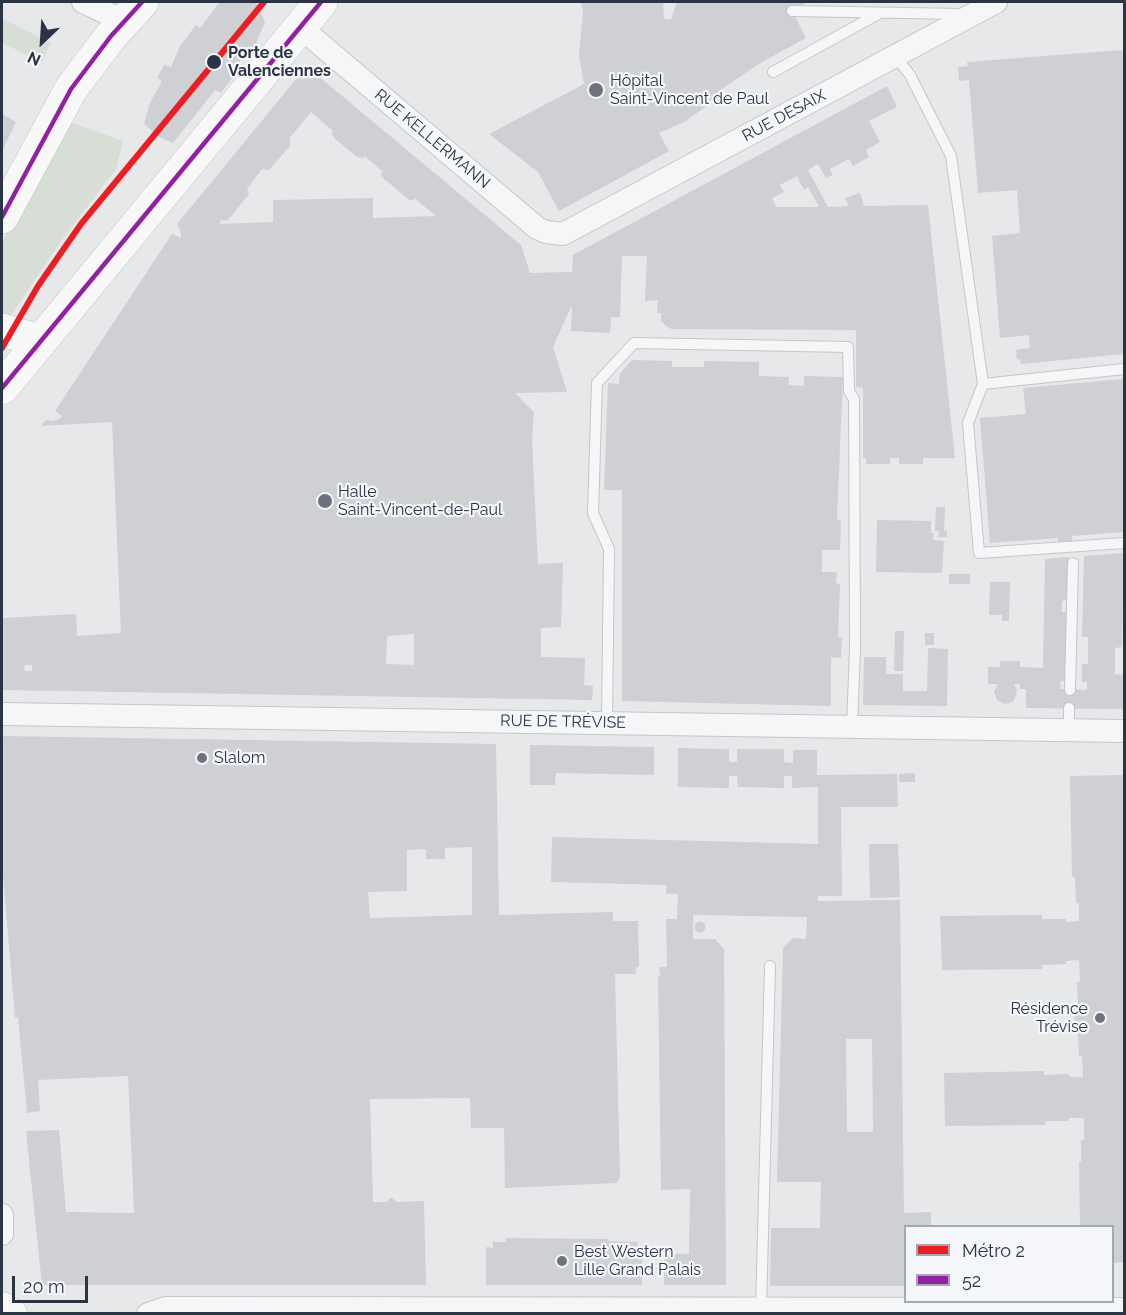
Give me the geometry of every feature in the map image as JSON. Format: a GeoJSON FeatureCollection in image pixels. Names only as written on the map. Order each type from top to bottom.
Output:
{"type":"FeatureCollection","features":[{"type":"Feature","properties":{"kind":"main road"},"geometry":{"type":"LineString","coordinates":[[2,388],[321,2]]}},
{"type":"Feature","properties":{"kind":"main road"},"geometry":{"type":"LineString","coordinates":[[2,217],[71,89],[92,59],[133,11]]}},
{"type":"Feature","properties":{"kind":"main road"},"geometry":{"type":"LineString","coordinates":[[2,330],[40,340]]}},
{"type":"Feature","properties":{"kind":"main road"},"geometry":{"type":"LineString","coordinates":[[2,1308],[11,1314]]}},
{"type":"Feature","properties":{"kind":"street"},"geometry":{"type":"LineString","coordinates":[[83,2],[133,11]]}},
{"type":"Feature","properties":{"kind":"street","name":"RUE DESAIX"},"geometry":{"type":"LineString","coordinates":[[571,230],[996,2]]}},
{"type":"Feature","properties":{"kind":"street","name":"RUE KELLERMANN"},"geometry":{"type":"LineString","coordinates":[[300,27],[537,228],[556,234],[571,230]]}},
{"type":"Feature","properties":{"kind":"street","name":"RUE DE TRÉVISE"},"geometry":{"type":"LineString","coordinates":[[2,714],[852,726],[1069,719],[1125,731]]}},
{"type":"Feature","properties":{"kind":"street"},"geometry":{"type":"LineString","coordinates":[[2,1215],[2,1234]]}},
{"type":"Feature","properties":{"kind":"street"},"geometry":{"type":"LineString","coordinates":[[148,1314],[165,1308],[651,1311],[1125,1309]]}},
{"type":"Feature","properties":{"kind":"lane"},"geometry":{"type":"LineString","coordinates":[[792,11],[972,15]]}},
{"type":"Feature","properties":{"kind":"lane"},"geometry":{"type":"LineString","coordinates":[[773,72],[880,13]]}},
{"type":"Feature","properties":{"kind":"lane"},"geometry":{"type":"LineString","coordinates":[[895,56],[910,75],[951,156],[983,384],[968,423],[979,553],[1125,543]]}},
{"type":"Feature","properties":{"kind":"lane"},"geometry":{"type":"LineString","coordinates":[[607,723],[609,549],[593,513],[597,383],[634,343],[646,343],[848,347],[849,391],[854,399],[855,649],[852,726]]}},
{"type":"Feature","properties":{"kind":"lane"},"geometry":{"type":"LineString","coordinates":[[983,384],[1125,369]]}},
{"type":"Feature","properties":{"kind":"lane"},"geometry":{"type":"LineString","coordinates":[[1070,690],[1073,563]]}},
{"type":"Feature","properties":{"kind":"lane"},"geometry":{"type":"LineString","coordinates":[[761,1309],[770,966]]}},
{"type":"Feature","properties":{"kind":"shaded area"},"geometry":{"type":"Polygon","coordinates":[[[3,19],[51,43],[42,62],[2,43],[3,19]]]}},
{"type":"Feature","properties":{"kind":"shaded area"},"geometry":{"type":"Polygon","coordinates":[[[67,121],[123,141],[116,169],[61,241],[10,317],[2,315],[2,242],[67,121]]]}},
{"type":"Feature","properties":{"kind":"building"},"geometry":{"type":"Polygon","coordinates":[[[220,2],[256,2],[265,22],[249,60],[242,57],[233,77],[221,93],[215,90],[173,143],[159,137],[144,124],[150,103],[162,81],[157,78],[164,65],[171,67],[180,46],[196,25],[200,28],[220,2]]]}},
{"type":"Feature","properties":{"kind":"building"},"geometry":{"type":"Polygon","coordinates":[[[581,2],[663,2],[664,19],[671,19],[677,2],[807,2],[792,11],[806,38],[757,65],[722,89],[704,108],[684,122],[659,133],[669,151],[559,211],[538,172],[489,134],[584,84],[579,56],[583,12],[581,2]]]}},
{"type":"Feature","properties":{"kind":"building"},"geometry":{"type":"Polygon","coordinates":[[[1122,50],[1124,54],[1124,354],[1021,364],[1020,359],[1017,359],[1016,350],[1030,348],[1029,335],[1000,338],[992,236],[1020,233],[1017,190],[978,193],[969,80],[959,81],[958,67],[968,66],[967,62],[1122,50]]]}},
{"type":"Feature","properties":{"kind":"building"},"geometry":{"type":"Polygon","coordinates":[[[311,70],[521,245],[530,273],[572,272],[573,255],[887,86],[897,107],[869,121],[880,142],[866,150],[869,157],[853,166],[849,159],[830,169],[833,175],[826,178],[818,164],[808,170],[828,207],[849,206],[845,198],[860,193],[864,206],[928,205],[955,458],[923,458],[923,464],[899,464],[899,458],[890,458],[890,464],[866,464],[866,458],[863,458],[863,388],[856,387],[856,330],[671,329],[661,320],[661,313],[657,313],[658,300],[645,301],[647,256],[622,256],[620,317],[611,317],[610,333],[571,331],[572,305],[553,347],[567,392],[515,393],[534,412],[532,440],[538,564],[563,563],[561,627],[541,628],[541,657],[585,658],[584,685],[593,686],[592,700],[2,690],[2,618],[76,614],[77,636],[121,633],[112,422],[41,426],[46,420],[53,421],[61,418],[62,416],[55,411],[172,234],[181,238],[177,224],[302,72],[311,70]],[[311,112],[289,139],[290,146],[269,170],[262,169],[247,189],[249,194],[228,220],[222,219],[219,224],[273,222],[273,200],[373,198],[373,218],[436,216],[414,198],[412,201],[408,199],[383,178],[381,174],[383,172],[365,156],[357,157],[335,139],[333,131],[311,112]],[[797,176],[780,185],[784,192],[772,198],[776,207],[819,207],[808,187],[804,190],[797,176]],[[414,634],[387,636],[386,664],[414,665],[414,634]],[[25,665],[24,671],[32,671],[32,665],[25,665]]]}},
{"type":"Feature","properties":{"kind":"building"},"geometry":{"type":"Polygon","coordinates":[[[2,114],[16,122],[2,151],[2,114]]]}},
{"type":"Feature","properties":{"kind":"building"},"geometry":{"type":"Polygon","coordinates":[[[632,360],[672,361],[672,367],[704,367],[704,361],[759,362],[759,376],[789,377],[789,385],[804,386],[804,376],[843,377],[837,518],[841,522],[840,550],[822,550],[822,572],[837,572],[836,583],[840,584],[838,637],[842,637],[841,658],[831,657],[831,706],[622,701],[622,490],[604,490],[608,383],[619,384],[620,373],[632,360]]]}},
{"type":"Feature","properties":{"kind":"building"},"geometry":{"type":"Polygon","coordinates":[[[1124,379],[1124,532],[1072,536],[1072,544],[1058,545],[1058,538],[990,543],[980,418],[1026,414],[1023,388],[1124,379]]]}},
{"type":"Feature","properties":{"kind":"building"},"geometry":{"type":"Polygon","coordinates":[[[936,507],[945,507],[944,531],[947,531],[947,537],[938,537],[939,531],[935,531],[936,507]]]}},
{"type":"Feature","properties":{"kind":"building"},"geometry":{"type":"Polygon","coordinates":[[[877,520],[931,521],[933,540],[944,541],[942,573],[876,572],[877,520]]]}},
{"type":"Feature","properties":{"kind":"building"},"geometry":{"type":"Polygon","coordinates":[[[1124,553],[1122,647],[1115,648],[1113,674],[1124,675],[1124,709],[1026,708],[1026,689],[1020,689],[1020,684],[1014,684],[1017,690],[1013,702],[1005,704],[997,700],[994,692],[998,684],[988,684],[988,667],[1000,667],[1000,661],[1020,661],[1020,667],[1043,668],[1045,559],[1068,557],[1067,600],[1062,601],[1062,612],[1067,612],[1066,681],[1061,681],[1060,689],[1087,690],[1087,682],[1082,682],[1082,664],[1088,664],[1088,637],[1082,637],[1084,556],[1124,553]]]}},
{"type":"Feature","properties":{"kind":"building"},"geometry":{"type":"Polygon","coordinates":[[[949,574],[970,574],[970,584],[949,584],[949,574]]]}},
{"type":"Feature","properties":{"kind":"building"},"geometry":{"type":"Polygon","coordinates":[[[990,582],[1010,582],[1009,621],[1002,621],[1002,615],[989,615],[990,582]]]}},
{"type":"Feature","properties":{"kind":"building"},"geometry":{"type":"Polygon","coordinates":[[[895,631],[904,631],[903,671],[894,671],[895,631]]]}},
{"type":"Feature","properties":{"kind":"building"},"geometry":{"type":"Polygon","coordinates":[[[925,633],[934,633],[934,645],[925,645],[925,633]]]}},
{"type":"Feature","properties":{"kind":"building"},"geometry":{"type":"Polygon","coordinates":[[[928,648],[948,649],[947,706],[863,705],[864,657],[886,657],[886,674],[903,674],[903,691],[927,691],[928,648]]]}},
{"type":"Feature","properties":{"kind":"building"},"geometry":{"type":"Polygon","coordinates":[[[2,736],[496,744],[499,915],[613,912],[613,921],[638,921],[639,967],[636,967],[636,974],[615,974],[620,1176],[617,1183],[505,1188],[504,1128],[471,1128],[470,1098],[370,1099],[373,1202],[387,1202],[392,1198],[397,1202],[424,1201],[426,1285],[42,1285],[26,1131],[59,1130],[66,1212],[134,1213],[128,1076],[38,1080],[40,1111],[27,1113],[18,1017],[15,1018],[2,864],[2,736]],[[472,847],[445,848],[445,859],[426,859],[426,849],[407,850],[407,891],[368,892],[370,918],[472,915],[472,847]]]}},
{"type":"Feature","properties":{"kind":"building"},"geometry":{"type":"Polygon","coordinates":[[[530,745],[654,747],[654,775],[556,773],[555,785],[530,785],[530,745]]]}},
{"type":"Feature","properties":{"kind":"building"},"geometry":{"type":"Polygon","coordinates":[[[678,748],[729,749],[729,762],[737,762],[737,749],[784,749],[784,762],[793,763],[793,750],[817,750],[817,775],[897,774],[898,807],[841,807],[842,896],[818,896],[818,901],[900,900],[904,1213],[931,1212],[931,1225],[904,1225],[904,1286],[770,1286],[771,1228],[820,1228],[821,1182],[777,1182],[783,948],[793,938],[806,939],[807,917],[693,915],[693,939],[715,939],[724,949],[726,1285],[664,1285],[664,1253],[689,1254],[690,1189],[661,1190],[658,976],[660,976],[659,967],[667,967],[666,919],[677,919],[678,894],[666,894],[666,885],[551,882],[552,837],[818,844],[818,787],[792,788],[792,776],[784,776],[784,788],[738,787],[737,776],[729,776],[729,788],[678,787],[678,748]],[[846,1039],[847,1132],[873,1132],[872,1039],[846,1039]]]}},
{"type":"Feature","properties":{"kind":"building"},"geometry":{"type":"Polygon","coordinates":[[[915,773],[915,782],[899,782],[899,774],[915,773]]]}},
{"type":"Feature","properties":{"kind":"building","name":"Résidence Trévise"},"geometry":{"type":"Polygon","coordinates":[[[1124,775],[1124,1262],[1114,1263],[1114,1225],[1080,1225],[1079,1162],[1081,1162],[1081,1140],[1084,1140],[1084,1118],[1069,1118],[1069,1121],[1045,1121],[1045,1125],[945,1126],[944,1073],[1044,1071],[1044,1075],[1069,1074],[1069,1077],[1083,1077],[1078,1031],[1075,1031],[1074,1006],[1078,1006],[1079,960],[1066,961],[1066,964],[1042,965],[1042,969],[942,970],[940,916],[1042,915],[1042,919],[1079,921],[1075,877],[1072,877],[1070,776],[1124,775]]]}},
{"type":"Feature","properties":{"kind":"building"},"geometry":{"type":"Polygon","coordinates":[[[869,844],[898,844],[900,897],[870,898],[869,844]]]}},
{"type":"Feature","properties":{"kind":"building"},"geometry":{"type":"Polygon","coordinates":[[[700,922],[704,923],[704,931],[700,932],[696,931],[695,927],[696,923],[700,922]]]}},
{"type":"Feature","properties":{"kind":"building"},"geometry":{"type":"Polygon","coordinates":[[[506,1238],[609,1239],[609,1241],[638,1242],[637,1253],[642,1253],[642,1285],[486,1285],[486,1247],[493,1248],[493,1242],[506,1242],[506,1238]]]}},
{"type":"Feature","properties":{"kind":"metro line","name":"2"},"geometry":{"type":"LineString","coordinates":[[2,348],[38,286],[81,224],[264,2]]}},
{"type":"Feature","properties":{"kind":"transit line","name":"52"},"geometry":{"type":"LineString","coordinates":[[2,217],[71,89],[111,36],[142,2]]}},
{"type":"Feature","properties":{"kind":"transit line","name":"52"},"geometry":{"type":"LineString","coordinates":[[2,388],[321,2]]}},
{"type":"Feature","properties":{"kind":"place","name":"Porte de Valenciennes"},"geometry":{"type":"Point","coordinates":[214,62]}},
{"type":"Feature","properties":{"kind":"place","name":"Hôpital Saint-Vincent de Paul"},"geometry":{"type":"Point","coordinates":[596,90]}},
{"type":"Feature","properties":{"kind":"place","name":"Halle Saint-Vincent-de-Paul"},"geometry":{"type":"Point","coordinates":[325,501]}},
{"type":"Feature","properties":{"kind":"place","name":"Slalom"},"geometry":{"type":"Point","coordinates":[202,758]}},
{"type":"Feature","properties":{"kind":"place","name":"Résidence Trévise"},"geometry":{"type":"Point","coordinates":[1100,1018]}},
{"type":"Feature","properties":{"kind":"place","name":"Best Western Lille Grand Palais"},"geometry":{"type":"Point","coordinates":[562,1261]}}]}
